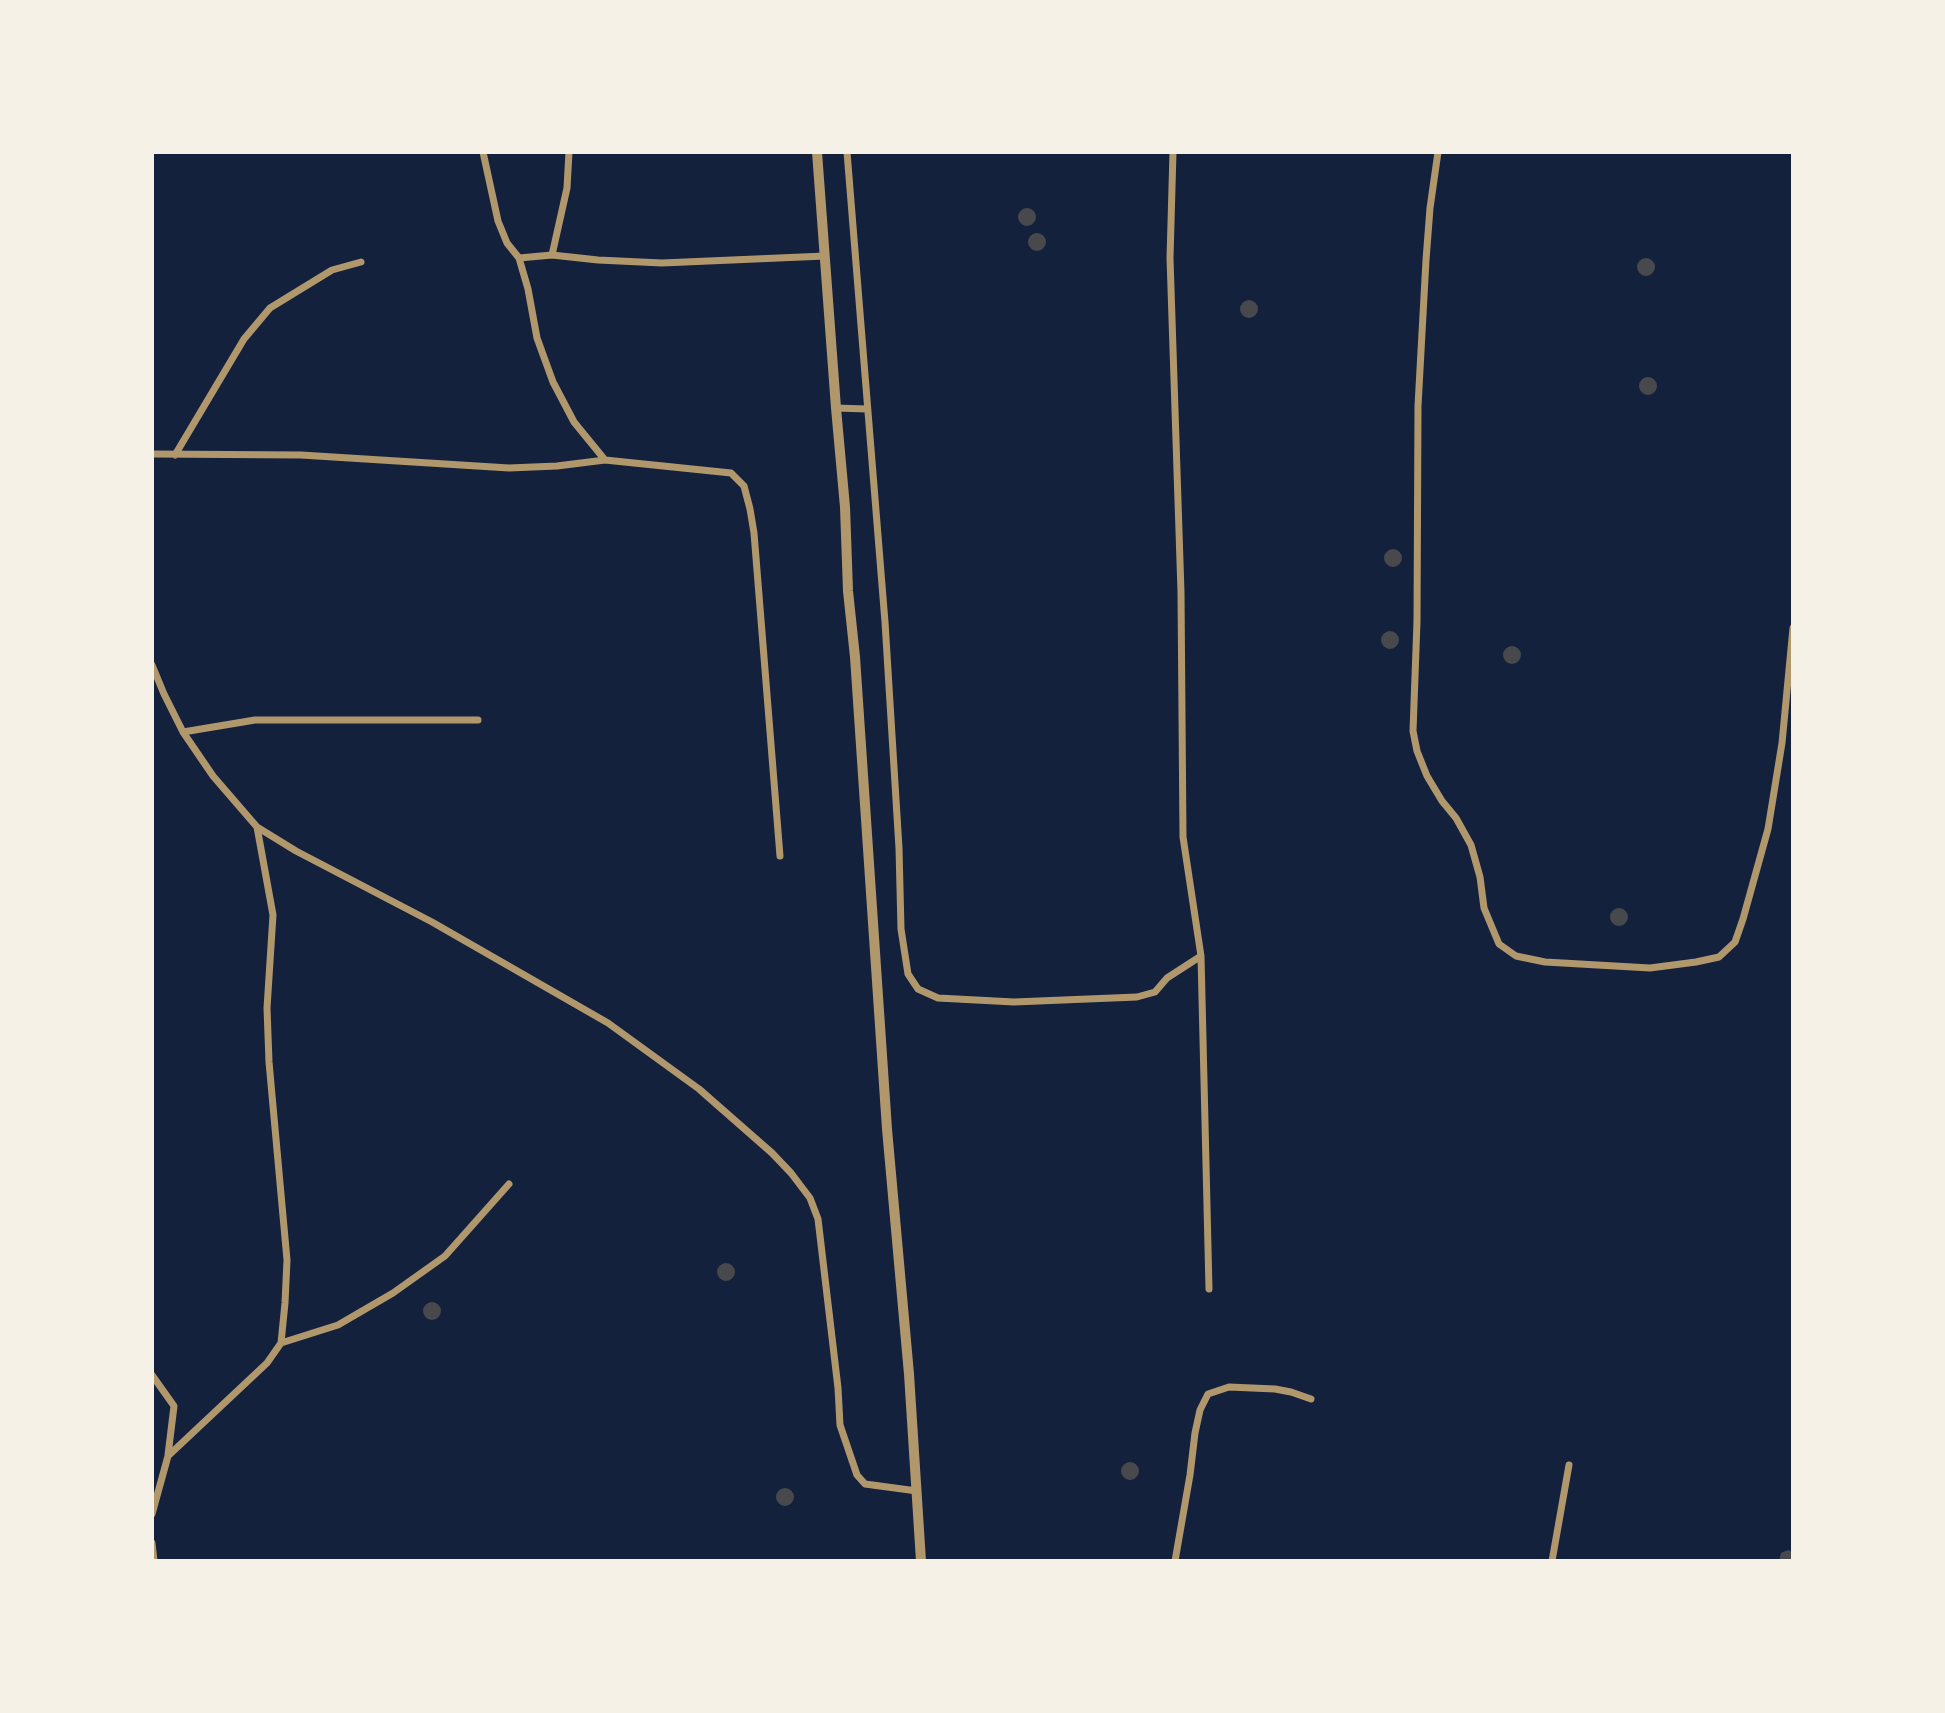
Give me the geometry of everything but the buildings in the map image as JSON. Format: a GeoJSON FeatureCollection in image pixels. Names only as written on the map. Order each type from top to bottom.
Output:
{"type":"FeatureCollection","features":[{"type":"Feature","properties":{"kind":"street"},"geometry":{"type":"LineString","coordinates":[[483,152],[498,221],[508,243],[519,258],[537,338],[553,382],[574,422],[605,460]]}},
{"type":"Feature","properties":{"kind":"street"},"geometry":{"type":"LineString","coordinates":[[552,255],[567,188],[569,152]]}},
{"type":"Feature","properties":{"kind":"street"},"geometry":{"type":"LineString","coordinates":[[817,152],[845,507],[848,591],[855,657],[887,1129],[909,1374],[921,1561]]}},
{"type":"Feature","properties":{"kind":"street"},"geometry":{"type":"LineString","coordinates":[[847,152],[885,622],[901,929],[908,974],[918,989],[939,998],[1014,1002],[1096,1000],[1137,997],[1155,992],[1167,978],[1201,956]]}},
{"type":"Feature","properties":{"kind":"street"},"geometry":{"type":"LineString","coordinates":[[1173,152],[1170,258],[1181,592],[1184,837],[1201,956],[1209,1289]]}},
{"type":"Feature","properties":{"kind":"street"},"geometry":{"type":"LineString","coordinates":[[1438,152],[1430,208],[1418,406],[1417,622],[1413,731],[1417,751],[1427,776],[1471,845],[1480,877],[1484,908],[1499,944],[1516,956],[1545,962],[1650,968],[1719,957],[1735,942],[1768,829],[1782,743],[1793,628]]}},
{"type":"Feature","properties":{"kind":"street"},"geometry":{"type":"LineString","coordinates":[[519,258],[552,255],[662,262],[825,256]]}},
{"type":"Feature","properties":{"kind":"street"},"geometry":{"type":"LineString","coordinates":[[175,455],[244,339],[270,308],[332,270],[361,262]]}},
{"type":"Feature","properties":{"kind":"street"},"geometry":{"type":"LineString","coordinates":[[836,408],[867,409]]}},
{"type":"Feature","properties":{"kind":"street"},"geometry":{"type":"LineString","coordinates":[[152,454],[301,455],[509,468],[605,460],[731,473],[744,486],[754,533],[780,856]]}},
{"type":"Feature","properties":{"kind":"street"},"geometry":{"type":"LineString","coordinates":[[152,665],[183,732],[213,776],[257,827],[296,851],[443,928],[608,1024],[699,1089],[791,1173],[810,1198],[818,1219],[841,1425],[856,1475],[865,1483],[917,1491]]}},
{"type":"Feature","properties":{"kind":"street"},"geometry":{"type":"LineString","coordinates":[[183,732],[255,719],[478,719]]}},
{"type":"Feature","properties":{"kind":"street"},"geometry":{"type":"LineString","coordinates":[[168,1456],[267,1363],[281,1343],[287,1260],[269,1062],[267,1008],[273,915],[257,827]]}},
{"type":"Feature","properties":{"kind":"street"},"geometry":{"type":"LineString","coordinates":[[281,1343],[338,1325],[393,1293],[445,1256],[509,1184]]}},
{"type":"Feature","properties":{"kind":"street"},"geometry":{"type":"LineString","coordinates":[[152,1375],[174,1406],[168,1456],[152,1514]]}},
{"type":"Feature","properties":{"kind":"street"},"geometry":{"type":"LineString","coordinates":[[1175,1561],[1195,1433],[1200,1410],[1208,1394],[1229,1387],[1240,1387],[1275,1389],[1311,1399]]}},
{"type":"Feature","properties":{"kind":"street"},"geometry":{"type":"LineString","coordinates":[[1552,1561],[1569,1465]]}},
{"type":"Feature","properties":{"kind":"street"},"geometry":{"type":"LineString","coordinates":[[152,1543],[154,1561]]}}]}
